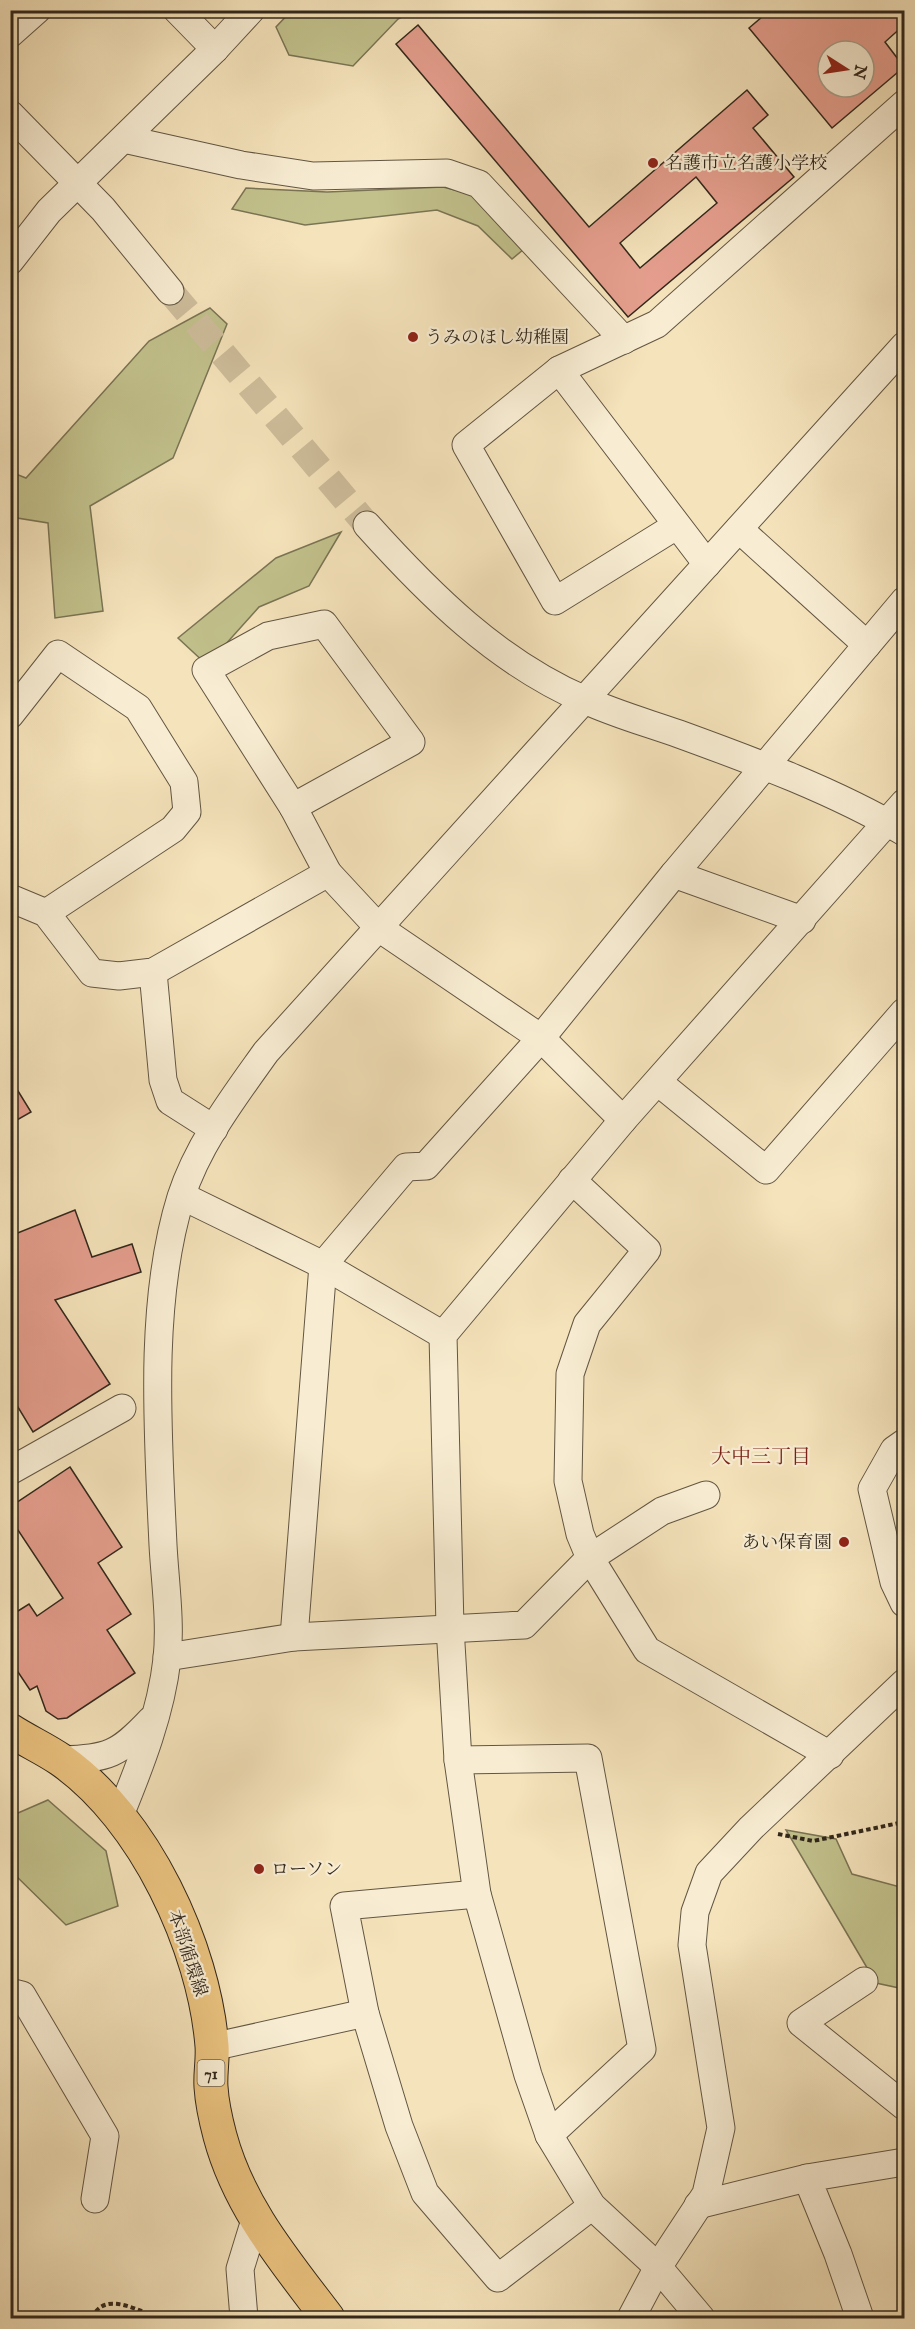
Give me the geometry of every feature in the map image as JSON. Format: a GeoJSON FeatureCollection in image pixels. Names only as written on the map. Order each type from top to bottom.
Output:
{"type":"FeatureCollection","features":[{"type":"Feature","properties":{"kind":"main road","name":"本部循環線"},"geometry":{"type":"LineString","coordinates":[[10,1731],[61,1761],[120,1815],[153,1865],[179,1919],[200,1978],[212,2047],[211,2088],[220,2136],[244,2201],[255,2220],[328,2319]]}},
{"type":"Feature","properties":{"kind":"street"},"geometry":{"type":"LineString","coordinates":[[10,34],[37,10]]}},
{"type":"Feature","properties":{"kind":"street"},"geometry":{"type":"LineString","coordinates":[[177,10],[215,49]]}},
{"type":"Feature","properties":{"kind":"street"},"geometry":{"type":"LineString","coordinates":[[10,261],[49,211],[215,49],[251,10]]}},
{"type":"Feature","properties":{"kind":"street"},"geometry":{"type":"LineString","coordinates":[[676,526],[555,601],[466,445],[559,370],[657,324],[904,104]]}},
{"type":"Feature","properties":{"kind":"street"},"geometry":{"type":"LineString","coordinates":[[10,114],[76,184],[103,209],[170,291]]}},
{"type":"Feature","properties":{"kind":"street"},"geometry":{"type":"LineString","coordinates":[[124,139],[241,165],[314,176],[447,173],[479,184],[624,340]]}},
{"type":"Feature","properties":{"kind":"street"},"geometry":{"type":"LineString","coordinates":[[120,1815],[137,1773],[154,1716],[167,1658],[159,1346],[163,1283],[182,1196],[196,1160],[266,1052],[904,346]]}},
{"type":"Feature","properties":{"kind":"street"},"geometry":{"type":"LineString","coordinates":[[559,370],[707,564]]}},
{"type":"Feature","properties":{"kind":"street"},"geometry":{"type":"LineString","coordinates":[[367,525],[422,586],[452,614],[524,667],[584,700],[764,765],[899,819],[801,921],[623,1120],[443,1335],[450,1627],[458,1760],[477,1894],[528,2075],[549,2135],[592,2206],[658,2267],[701,2319]]}},
{"type":"Feature","properties":{"kind":"street"},"geometry":{"type":"LineString","coordinates":[[739,529],[867,645]]}},
{"type":"Feature","properties":{"kind":"street"},"geometry":{"type":"LineString","coordinates":[[294,1636],[323,1265],[406,1167],[426,1166],[541,1038],[764,765],[904,601]]}},
{"type":"Feature","properties":{"kind":"street"},"geometry":{"type":"LineString","coordinates":[[293,807],[411,742],[324,624],[268,636],[206,670],[293,807],[328,873],[379,928],[541,1038],[623,1120]]}},
{"type":"Feature","properties":{"kind":"street"},"geometry":{"type":"LineString","coordinates":[[10,715],[58,654],[138,708],[184,782],[187,812],[173,829],[46,913]]}},
{"type":"Feature","properties":{"kind":"street"},"geometry":{"type":"LineString","coordinates":[[10,898],[46,913],[92,973],[119,976],[153,972],[328,873]]}},
{"type":"Feature","properties":{"kind":"street"},"geometry":{"type":"LineString","coordinates":[[674,874],[801,921]]}},
{"type":"Feature","properties":{"kind":"street"},"geometry":{"type":"LineString","coordinates":[[153,972],[164,1080],[170,1101],[214,1129]]}},
{"type":"Feature","properties":{"kind":"street"},"geometry":{"type":"LineString","coordinates":[[658,1082],[766,1170],[904,1012]]}},
{"type":"Feature","properties":{"kind":"street"},"geometry":{"type":"LineString","coordinates":[[572,1180],[646,1250],[587,1324],[570,1374],[568,1481],[580,1534],[590,1558],[647,1650],[830,1755]]}},
{"type":"Feature","properties":{"kind":"street"},"geometry":{"type":"LineString","coordinates":[[182,1196],[323,1265],[443,1335]]}},
{"type":"Feature","properties":{"kind":"street"},"geometry":{"type":"LineString","coordinates":[[13,1463],[122,1408]]}},
{"type":"Feature","properties":{"kind":"street"},"geometry":{"type":"LineString","coordinates":[[901,1587],[872,1489],[894,1450],[904,1443]]}},
{"type":"Feature","properties":{"kind":"street"},"geometry":{"type":"LineString","coordinates":[[167,1658],[294,1636],[524,1624],[590,1558],[662,1511],[705,1495]]}},
{"type":"Feature","properties":{"kind":"street"},"geometry":{"type":"LineString","coordinates":[[631,2319],[658,2267],[706,2194],[721,2128],[692,1945],[695,1912],[709,1873],[751,1828],[904,1683]]}},
{"type":"Feature","properties":{"kind":"street"},"geometry":{"type":"LineString","coordinates":[[61,1761],[92,1759],[113,1754],[133,1739],[154,1716]]}},
{"type":"Feature","properties":{"kind":"street"},"geometry":{"type":"LineString","coordinates":[[458,1760],[588,1758],[642,2049],[549,2135]]}},
{"type":"Feature","properties":{"kind":"street"},"geometry":{"type":"LineString","coordinates":[[477,1894],[344,1906],[365,2013],[399,2126],[425,2193],[498,2278],[592,2206]]}},
{"type":"Feature","properties":{"kind":"street"},"geometry":{"type":"LineString","coordinates":[[864,1981],[801,2023],[904,2106]]}},
{"type":"Feature","properties":{"kind":"street"},"geometry":{"type":"LineString","coordinates":[[10,1992],[22,1995],[105,2136],[95,2199]]}},
{"type":"Feature","properties":{"kind":"street"},"geometry":{"type":"LineString","coordinates":[[212,2047],[365,2013]]}},
{"type":"Feature","properties":{"kind":"street"},"geometry":{"type":"LineString","coordinates":[[698,2205],[807,2178],[904,2162]]}},
{"type":"Feature","properties":{"kind":"street"},"geometry":{"type":"LineString","coordinates":[[807,2178],[838,2254],[860,2319]]}},
{"type":"Feature","properties":{"kind":"street"},"geometry":{"type":"LineString","coordinates":[[244,2319],[240,2269],[255,2220]]}},
{"type":"Feature","properties":{"kind":"path"},"geometry":{"type":"LineString","coordinates":[[751,1828],[813,1841],[904,1822]]}},
{"type":"Feature","properties":{"kind":"path"},"geometry":{"type":"LineString","coordinates":[[92,2319],[94,2312],[107,2303],[122,2304],[144,2312],[146,2319]]}},
{"type":"Feature","properties":{"kind":"shaded area"},"geometry":{"type":"Polygon","coordinates":[[[292,10],[413,11],[398,19],[353,66],[289,55],[276,27],[292,10]]]}},
{"type":"Feature","properties":{"kind":"shaded area"},"geometry":{"type":"Polygon","coordinates":[[[443,187],[483,197],[530,244],[512,259],[478,226],[437,210],[305,225],[232,209],[246,188],[327,192],[443,187]]]}},
{"type":"Feature","properties":{"kind":"shaded area"},"geometry":{"type":"Polygon","coordinates":[[[210,308],[227,324],[173,458],[90,506],[103,611],[55,618],[48,523],[11,517],[11,472],[26,478],[149,341],[210,308]]]}},
{"type":"Feature","properties":{"kind":"shaded area"},"geometry":{"type":"Polygon","coordinates":[[[341,532],[309,586],[259,607],[207,665],[178,638],[276,558],[341,532]]]}},
{"type":"Feature","properties":{"kind":"shaded area"},"geometry":{"type":"Polygon","coordinates":[[[48,1800],[106,1851],[118,1906],[66,1925],[11,1871],[11,1816],[48,1800]]]}},
{"type":"Feature","properties":{"kind":"shaded area"},"geometry":{"type":"Polygon","coordinates":[[[786,1830],[836,1839],[852,1874],[904,1888],[904,1989],[876,1983],[786,1830]]]}},
{"type":"Feature","properties":{"kind":"building"},"geometry":{"type":"Polygon","coordinates":[[[770,10],[904,10],[904,25],[885,42],[904,67],[876,91],[876,39],[816,39],[816,99],[866,99],[832,128],[749,28],[770,10]]]}},
{"type":"Feature","properties":{"kind":"building"},"geometry":{"type":"Polygon","coordinates":[[[418,25],[589,227],[747,90],[768,115],[753,128],[794,177],[628,317],[396,44],[418,25]],[[696,177],[620,243],[640,268],[717,203],[696,177]]]}},
{"type":"Feature","properties":{"kind":"building"},"geometry":{"type":"Polygon","coordinates":[[[10,1078],[31,1112],[10,1124],[10,1078]]]}},
{"type":"Feature","properties":{"kind":"building"},"geometry":{"type":"Polygon","coordinates":[[[75,1210],[92,1257],[132,1244],[141,1272],[55,1300],[110,1384],[33,1432],[10,1394],[10,1236],[75,1210]]]}},
{"type":"Feature","properties":{"kind":"building"},"geometry":{"type":"Polygon","coordinates":[[[70,1467],[122,1547],[98,1563],[131,1614],[107,1630],[135,1673],[67,1718],[58,1719],[46,1711],[37,1686],[30,1690],[10,1660],[10,1616],[29,1604],[37,1616],[63,1598],[10,1518],[10,1507],[70,1467]]]}},
{"type":"Feature","properties":{"kind":"tunnel"},"geometry":{"type":"LineString","coordinates":[[170,291],[367,525]]}},
{"type":"Feature","properties":{"kind":"place","name":"名護市立名護小学校"},"geometry":{"type":"Point","coordinates":[653,163]}},
{"type":"Feature","properties":{"kind":"place","name":"うみのほし幼稚園"},"geometry":{"type":"Point","coordinates":[413,337]}},
{"type":"Feature","properties":{"kind":"place","name":"あい保育園"},"geometry":{"type":"Point","coordinates":[844,1542]}},
{"type":"Feature","properties":{"kind":"place","name":"ローソン"},"geometry":{"type":"Point","coordinates":[259,1869]}},
{"type":"Feature","properties":{"kind":"district","name":"大中三丁目"},"geometry":{"type":"Point","coordinates":[761,1456]}}]}
